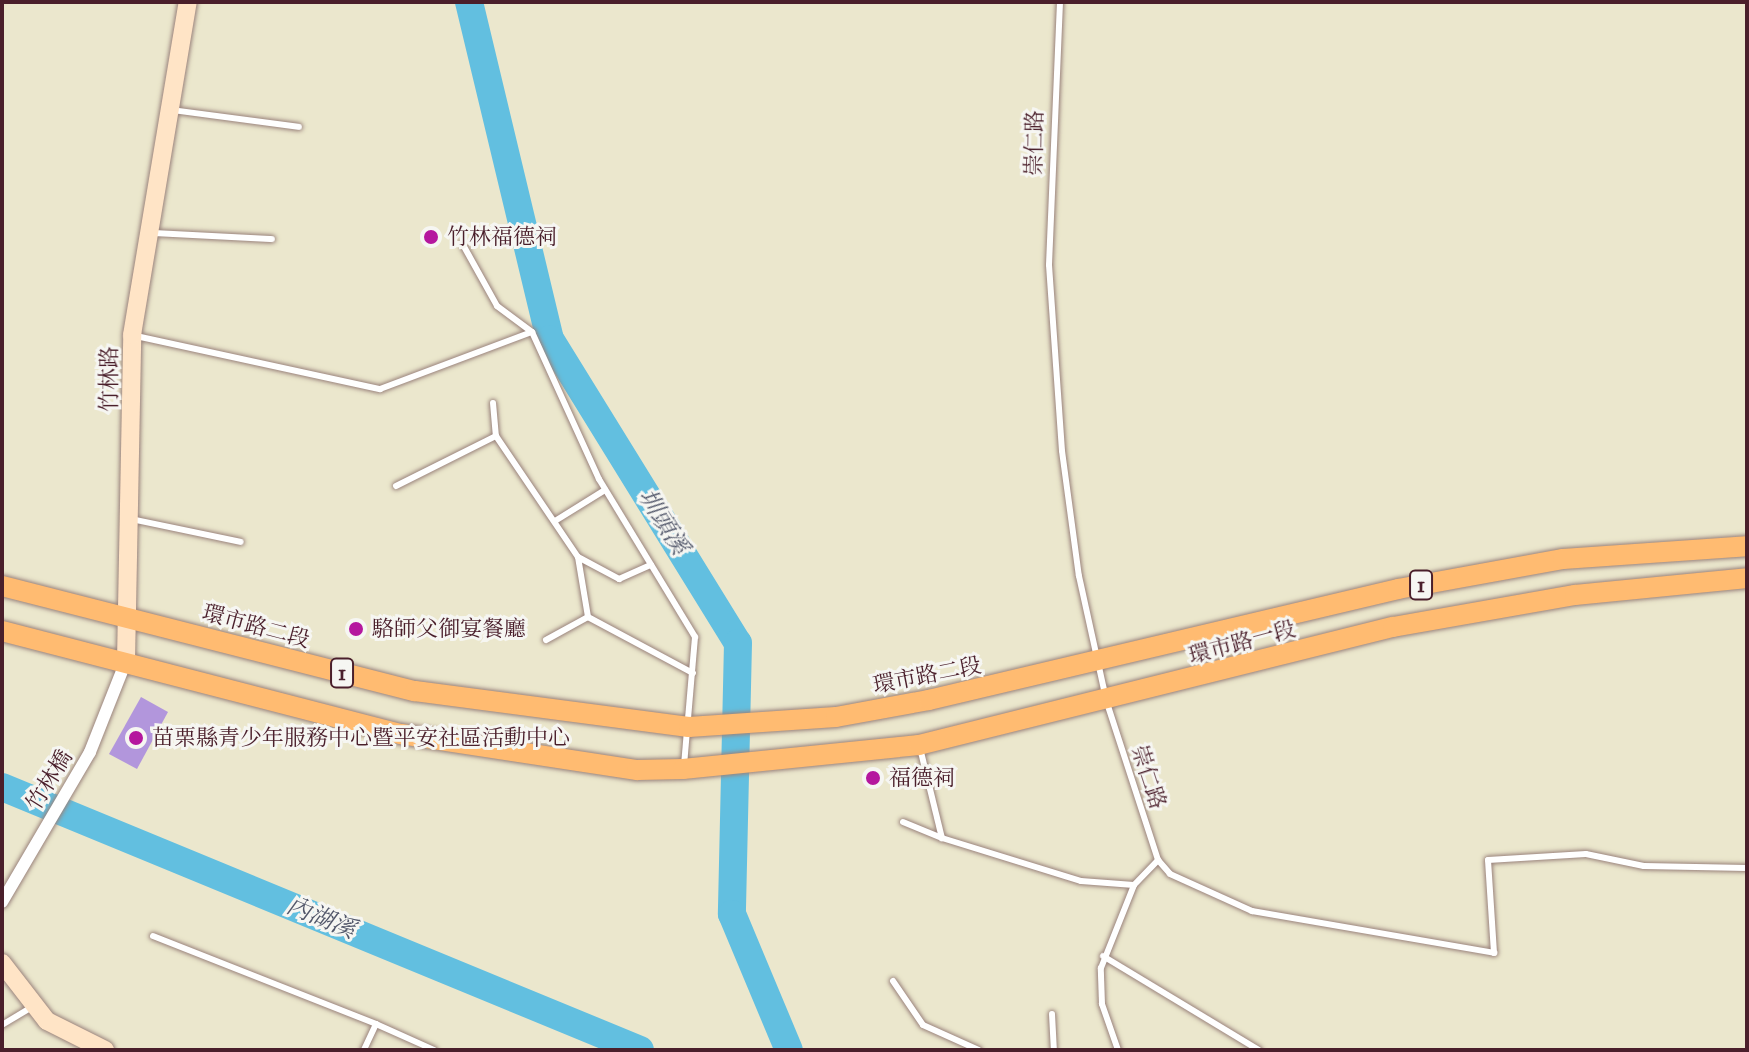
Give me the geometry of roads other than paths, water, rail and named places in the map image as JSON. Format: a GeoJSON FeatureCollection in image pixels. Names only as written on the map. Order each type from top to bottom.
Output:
{"type":"FeatureCollection","features":[{"type":"Feature","properties":{"kind":"main road","name":"環市路一段"},"geometry":{"type":"LineString","coordinates":[[1102,664],[1413,586],[1563,559],[1747,546]]}},
{"type":"Feature","properties":{"kind":"main road","name":"環市路一段"},"geometry":{"type":"LineString","coordinates":[[683,769],[752,766],[919,745],[1107,703],[1393,627],[1575,595],[1747,578]]}},
{"type":"Feature","properties":{"kind":"main road","name":"環市路二段"},"geometry":{"type":"LineString","coordinates":[[2,586],[444,697],[689,727],[836,717],[1102,664]]}},
{"type":"Feature","properties":{"kind":"main road","name":"1"},"geometry":{"type":"LineString","coordinates":[[2,631],[401,734],[637,770],[683,769]]}},
{"type":"Feature","properties":{"kind":"street","name":"竹林路"},"geometry":{"type":"LineString","coordinates":[[90,752],[126,661],[130,616],[127,518],[132,335],[188,2]]}},
{"type":"Feature","properties":{"kind":"street","name":"竹林橋"},"geometry":{"type":"LineString","coordinates":[[2,902],[90,752]]}},
{"type":"Feature","properties":{"kind":"street"},"geometry":{"type":"LineString","coordinates":[[2,963],[47,1021],[105,1050]]}},
{"type":"Feature","properties":{"kind":"lane","name":"崇仁路"},"geometry":{"type":"LineString","coordinates":[[1060,2],[1049,265],[1064,466],[1079,576],[1102,664],[1107,703],[1158,860]]}},
{"type":"Feature","properties":{"kind":"lane"},"geometry":{"type":"LineString","coordinates":[[169,109],[299,127]]}},
{"type":"Feature","properties":{"kind":"lane"},"geometry":{"type":"LineString","coordinates":[[147,232],[272,239]]}},
{"type":"Feature","properties":{"kind":"lane"},"geometry":{"type":"LineString","coordinates":[[462,243],[497,306],[532,332],[605,490],[695,637],[683,769]]}},
{"type":"Feature","properties":{"kind":"lane"},"geometry":{"type":"LineString","coordinates":[[132,335],[380,389],[532,332]]}},
{"type":"Feature","properties":{"kind":"lane"},"geometry":{"type":"LineString","coordinates":[[493,403],[496,436],[533,499],[555,521],[578,557],[588,617]]}},
{"type":"Feature","properties":{"kind":"lane"},"geometry":{"type":"LineString","coordinates":[[396,486],[496,436]]}},
{"type":"Feature","properties":{"kind":"lane"},"geometry":{"type":"LineString","coordinates":[[555,521],[605,490]]}},
{"type":"Feature","properties":{"kind":"lane"},"geometry":{"type":"LineString","coordinates":[[127,518],[241,542]]}},
{"type":"Feature","properties":{"kind":"lane"},"geometry":{"type":"LineString","coordinates":[[578,557],[619,579],[651,565]]}},
{"type":"Feature","properties":{"kind":"lane"},"geometry":{"type":"LineString","coordinates":[[588,617],[693,673]]}},
{"type":"Feature","properties":{"kind":"lane"},"geometry":{"type":"LineString","coordinates":[[546,640],[588,617]]}},
{"type":"Feature","properties":{"kind":"lane"},"geometry":{"type":"LineString","coordinates":[[919,745],[942,838]]}},
{"type":"Feature","properties":{"kind":"lane"},"geometry":{"type":"LineString","coordinates":[[903,822],[942,838],[1081,881],[1134,885]]}},
{"type":"Feature","properties":{"kind":"lane"},"geometry":{"type":"LineString","coordinates":[[1117,1050],[1102,1004],[1103,956],[1134,885],[1158,860],[1170,874],[1252,911],[1494,953],[1488,860],[1586,854],[1644,866],[1747,868]]}},
{"type":"Feature","properties":{"kind":"lane"},"geometry":{"type":"LineString","coordinates":[[153,936],[434,1050]]}},
{"type":"Feature","properties":{"kind":"lane"},"geometry":{"type":"LineString","coordinates":[[1103,956],[1259,1050]]}},
{"type":"Feature","properties":{"kind":"lane"},"geometry":{"type":"LineString","coordinates":[[893,981],[923,1025],[979,1050]]}},
{"type":"Feature","properties":{"kind":"lane"},"geometry":{"type":"LineString","coordinates":[[2,1025],[34,1006]]}},
{"type":"Feature","properties":{"kind":"lane"},"geometry":{"type":"LineString","coordinates":[[1052,1014],[1054,1050]]}},
{"type":"Feature","properties":{"kind":"lane"},"geometry":{"type":"LineString","coordinates":[[364,1050],[376,1024]]}},
{"type":"Feature","properties":{"kind":"waterway","name":"圳頭溪"},"geometry":{"type":"LineString","coordinates":[[469,2],[550,339],[738,643],[732,914],[789,1050]]}},
{"type":"Feature","properties":{"kind":"waterway","name":"內湖溪"},"geometry":{"type":"LineString","coordinates":[[2,787],[640,1050]]}},
{"type":"Feature","properties":{"kind":"place","name":"竹林福德祠"},"geometry":{"type":"Point","coordinates":[431,237]}},
{"type":"Feature","properties":{"kind":"place","name":"駱師父御宴餐廳"},"geometry":{"type":"Point","coordinates":[356,629]}},
{"type":"Feature","properties":{"kind":"place","name":"苗栗縣青少年服務中心暨平安社區活動中心"},"geometry":{"type":"Point","coordinates":[136,738]}},
{"type":"Feature","properties":{"kind":"place","name":"福德祠"},"geometry":{"type":"Point","coordinates":[873,778]}}]}
